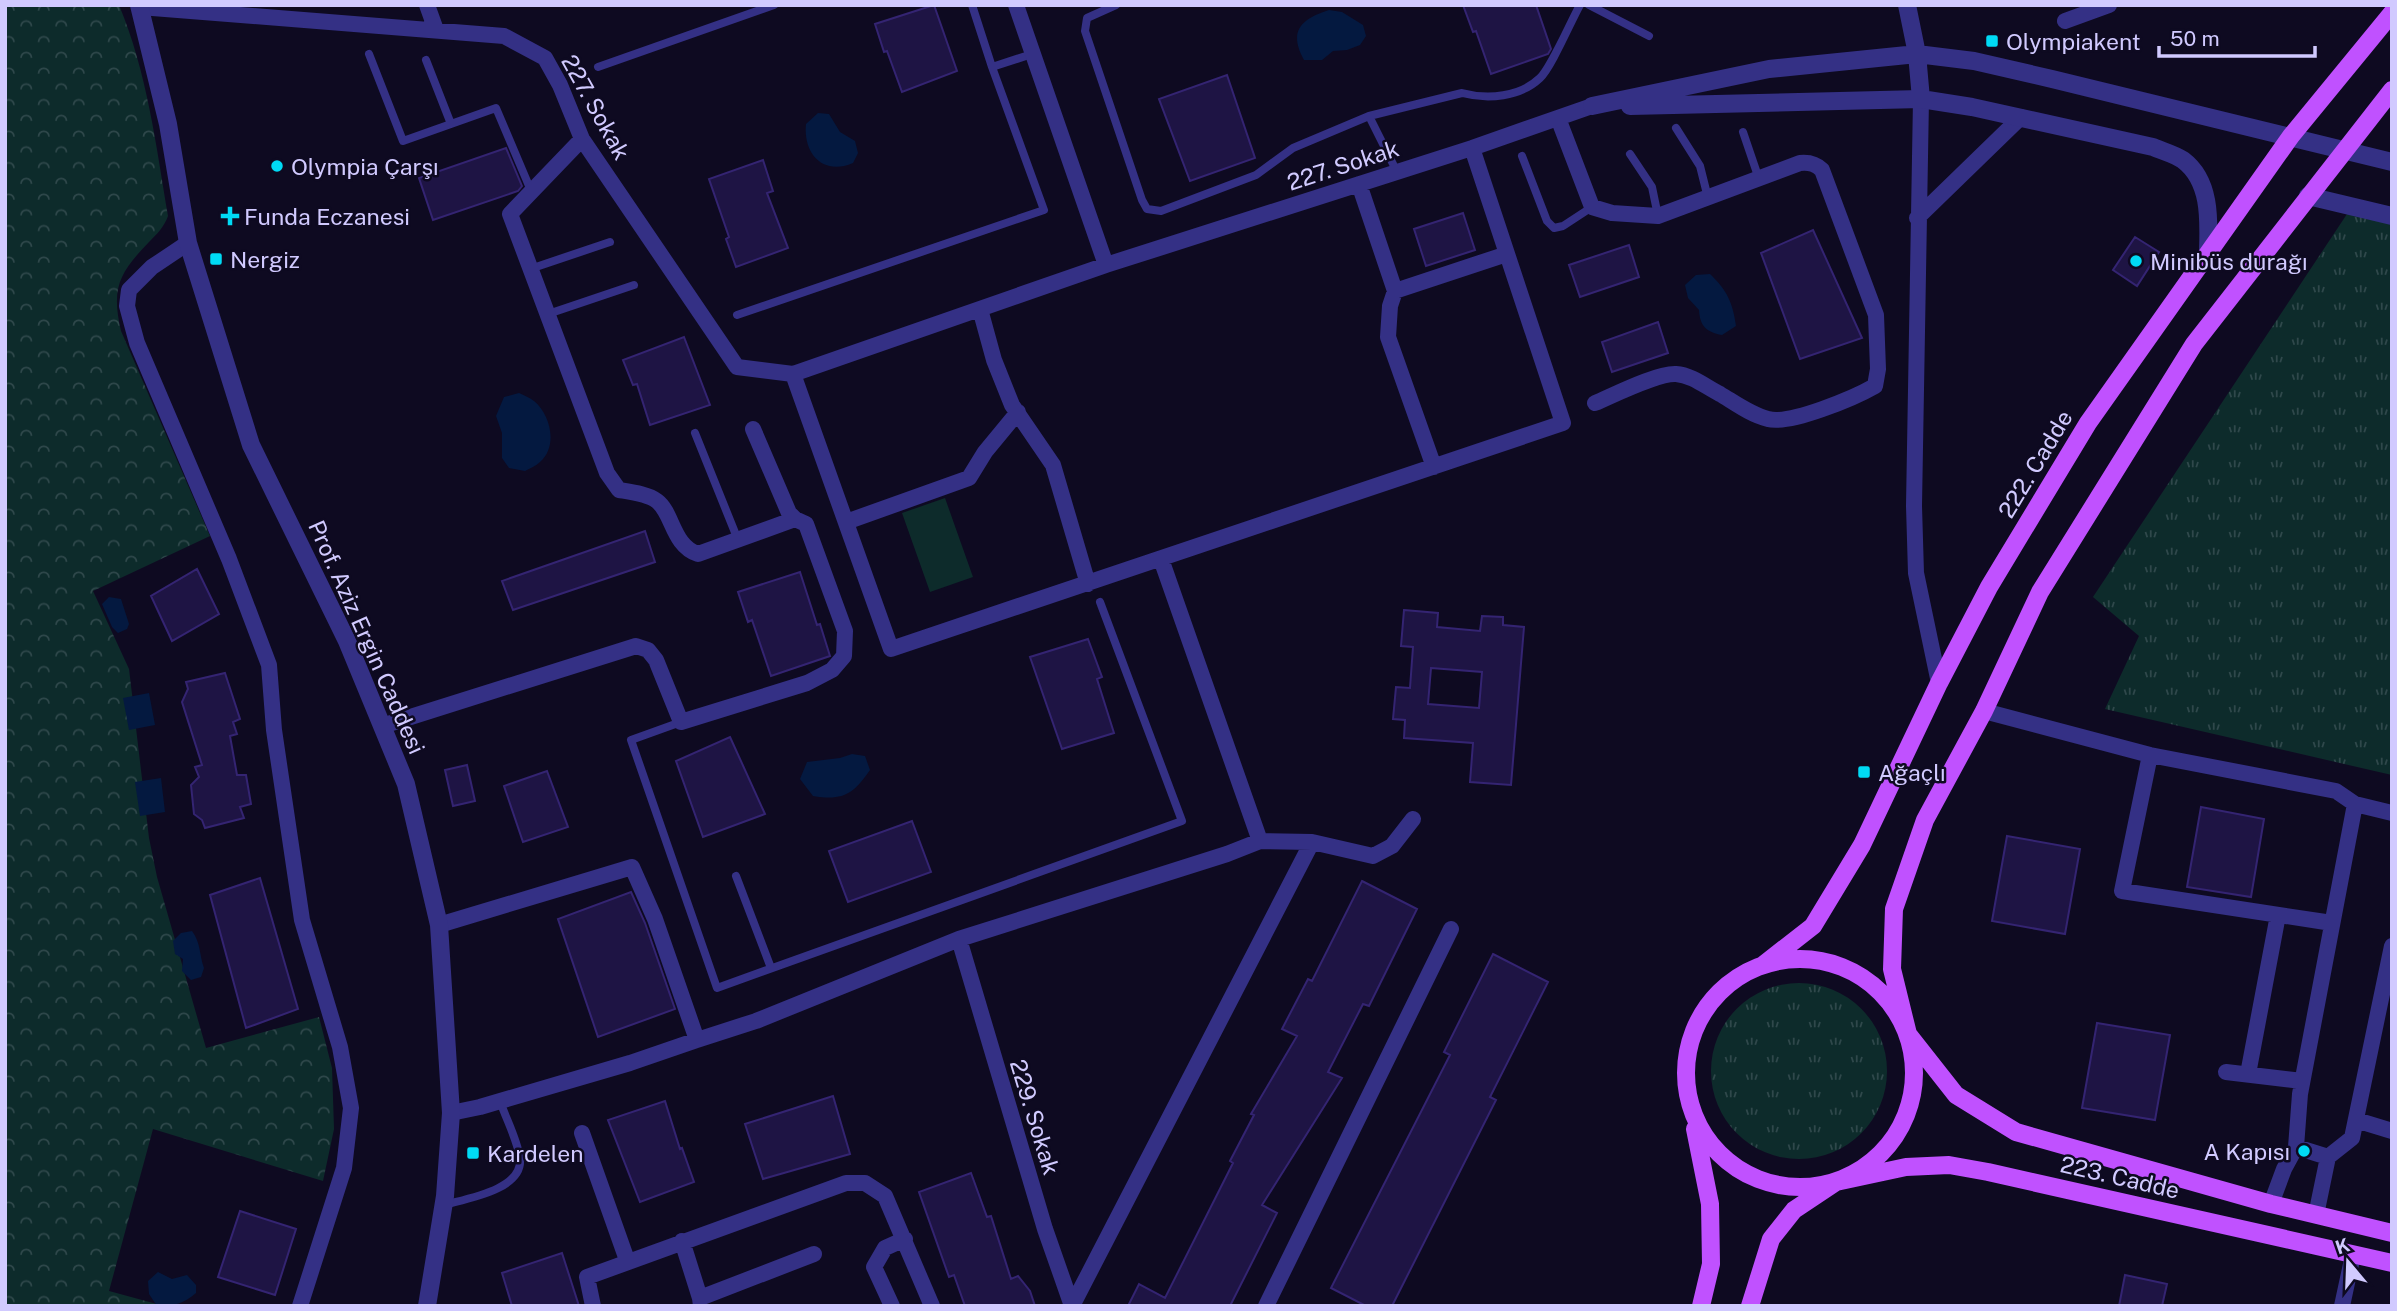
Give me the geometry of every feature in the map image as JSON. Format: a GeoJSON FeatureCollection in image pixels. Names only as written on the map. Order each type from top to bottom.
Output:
{"type":"FeatureCollection","features":[{"type":"Feature","properties":{"kind":"main road","name":"222. Cadde"},"geometry":{"type":"LineString","coordinates":[[1763,965],[1813,926],[1862,845],[1939,683],[1989,587],[2088,423],[2291,136],[2392,13]]}},
{"type":"Feature","properties":{"kind":"main road"},"geometry":{"type":"LineString","coordinates":[[1750,1306],[1771,1239],[1794,1209],[1869,1165],[1894,1139],[1910,1106],[1915,1070],[1892,969],[1894,909],[1925,820],[1984,711],[2040,592],[2194,344],[2392,90]]}},
{"type":"Feature","properties":{"kind":"main road"},"geometry":{"type":"LineString","coordinates":[[1701,1306],[1711,1264],[1710,1204],[1685,1076],[1690,1040],[1706,1007],[1731,981],[1763,965],[1798,958],[1834,963],[1866,979],[1891,1003],[1908,1034]]}},
{"type":"Feature","properties":{"kind":"main road","name":"223. Cadde"},"geometry":{"type":"LineString","coordinates":[[1908,1034],[1956,1095],[2016,1132],[2271,1204],[2392,1233]]}},
{"type":"Feature","properties":{"kind":"main road"},"geometry":{"type":"LineString","coordinates":[[1692,1112],[1709,1143],[1734,1167],[1766,1183],[1801,1188],[1836,1182]]}},
{"type":"Feature","properties":{"kind":"main road","name":"223. Cadde"},"geometry":{"type":"LineString","coordinates":[[1836,1182],[1906,1167],[1949,1165],[2392,1263]]}},
{"type":"Feature","properties":{"kind":"street"},"geometry":{"type":"LineString","coordinates":[[427,5],[436,30]]}},
{"type":"Feature","properties":{"kind":"street"},"geometry":{"type":"LineString","coordinates":[[1016,5],[1106,265]]}},
{"type":"Feature","properties":{"kind":"street"},"geometry":{"type":"LineString","coordinates":[[1907,5],[1917,54],[1921,99],[1917,218],[1914,506],[1916,573],[1939,683]]}},
{"type":"Feature","properties":{"kind":"street"},"geometry":{"type":"LineString","coordinates":[[2065,21],[2109,5]]}},
{"type":"Feature","properties":{"kind":"street","name":"227. Sokak"},"geometry":{"type":"LineString","coordinates":[[140,6],[504,36],[545,58],[561,85],[582,139],[737,367],[793,374],[1106,265],[1472,148],[1592,106]]}},
{"type":"Feature","properties":{"kind":"street","name":"Prof. Aziz Ergin Caddesi"},"geometry":{"type":"LineString","coordinates":[[140,6],[168,124],[188,243],[251,445],[347,641],[406,784],[439,925],[451,1113],[444,1205],[427,1306]]}},
{"type":"Feature","properties":{"kind":"street"},"geometry":{"type":"LineString","coordinates":[[1592,106],[1769,69],[1917,54],[1974,61],[2392,162]]}},
{"type":"Feature","properties":{"kind":"street"},"geometry":{"type":"LineString","coordinates":[[1592,106],[1921,99],[2021,117],[2153,147],[2181,158],[2192,168],[2204,192],[2209,220],[2208,251]]}},
{"type":"Feature","properties":{"kind":"street"},"geometry":{"type":"LineString","coordinates":[[1917,218],[2021,117]]}},
{"type":"Feature","properties":{"kind":"street"},"geometry":{"type":"LineString","coordinates":[[1558,118],[1592,207],[1634,216],[1658,216],[1800,163],[1810,162],[1822,170],[1876,315],[1878,369],[1875,386],[1860,395],[1780,421],[1759,416],[1692,378],[1674,374],[1643,383],[1595,403]]}},
{"type":"Feature","properties":{"kind":"street"},"geometry":{"type":"LineString","coordinates":[[582,139],[510,214],[607,473],[619,490],[634,492],[658,502],[680,540],[691,552],[698,554],[795,519]]}},
{"type":"Feature","properties":{"kind":"street"},"geometry":{"type":"LineString","coordinates":[[793,374],[891,649],[1088,584],[1563,423],[1472,148]]}},
{"type":"Feature","properties":{"kind":"street"},"geometry":{"type":"LineString","coordinates":[[1359,184],[1395,291],[1390,306],[1388,337],[1434,467]]}},
{"type":"Feature","properties":{"kind":"street"},"geometry":{"type":"LineString","coordinates":[[2308,196],[2392,216]]}},
{"type":"Feature","properties":{"kind":"street"},"geometry":{"type":"LineString","coordinates":[[188,243],[152,267],[129,290],[127,306],[137,343],[229,559],[269,665],[274,730],[302,920],[340,1047],[351,1108],[344,1168],[300,1306]]}},
{"type":"Feature","properties":{"kind":"street"},"geometry":{"type":"LineString","coordinates":[[1395,291],[1507,254]]}},
{"type":"Feature","properties":{"kind":"street"},"geometry":{"type":"LineString","coordinates":[[980,309],[994,360],[1012,405],[1053,465],[1088,584]]}},
{"type":"Feature","properties":{"kind":"street"},"geometry":{"type":"LineString","coordinates":[[846,522],[969,478],[985,452],[1018,412]]}},
{"type":"Feature","properties":{"kind":"street"},"geometry":{"type":"LineString","coordinates":[[382,726],[636,646],[648,650],[656,660],[681,722],[807,682],[832,670],[844,656],[845,631],[806,524],[789,513],[753,429]]}},
{"type":"Feature","properties":{"kind":"street"},"geometry":{"type":"LineString","coordinates":[[1161,559],[1259,841]]}},
{"type":"Feature","properties":{"kind":"street"},"geometry":{"type":"LineString","coordinates":[[1984,711],[2150,755],[2336,791],[2356,804],[2392,813]]}},
{"type":"Feature","properties":{"kind":"street"},"geometry":{"type":"LineString","coordinates":[[2150,755],[2122,891],[2332,923]]}},
{"type":"Feature","properties":{"kind":"street"},"geometry":{"type":"LineString","coordinates":[[2271,1204],[2284,1169],[2296,1147],[2302,1081],[2356,804]]}},
{"type":"Feature","properties":{"kind":"street"},"geometry":{"type":"LineString","coordinates":[[451,1113],[500,1101],[697,1041],[756,1021],[959,940],[1259,841],[1312,842],[1373,856],[1392,846],[1413,819]]}},
{"type":"Feature","properties":{"kind":"street"},"geometry":{"type":"LineString","coordinates":[[1072,1306],[1312,842]]}},
{"type":"Feature","properties":{"kind":"street"},"geometry":{"type":"LineString","coordinates":[[439,925],[632,867],[655,919],[697,1041]]}},
{"type":"Feature","properties":{"kind":"street"},"geometry":{"type":"LineString","coordinates":[[2248,1074],[2278,915]]}},
{"type":"Feature","properties":{"kind":"street"},"geometry":{"type":"LineString","coordinates":[[1266,1306],[1451,929]]}},
{"type":"Feature","properties":{"kind":"street","name":"229. Sokak"},"geometry":{"type":"LineString","coordinates":[[959,940],[1045,1229],[1072,1306]]}},
{"type":"Feature","properties":{"kind":"street"},"geometry":{"type":"LineString","coordinates":[[2316,1215],[2328,1157],[2352,1138],[2392,947]]}},
{"type":"Feature","properties":{"kind":"street"},"geometry":{"type":"LineString","coordinates":[[2226,1072],[2302,1081]]}},
{"type":"Feature","properties":{"kind":"street"},"geometry":{"type":"LineString","coordinates":[[2356,1121],[2392,1130]]}},
{"type":"Feature","properties":{"kind":"street"},"geometry":{"type":"LineString","coordinates":[[582,1133],[627,1260]]}},
{"type":"Feature","properties":{"kind":"street"},"geometry":{"type":"LineString","coordinates":[[2296,1147],[2328,1157]]}},
{"type":"Feature","properties":{"kind":"street"},"geometry":{"type":"LineString","coordinates":[[593,1306],[587,1277],[627,1260],[846,1183],[865,1183],[885,1196],[932,1306]]}},
{"type":"Feature","properties":{"kind":"street"},"geometry":{"type":"LineString","coordinates":[[892,1306],[874,1267],[885,1248],[905,1239]]}},
{"type":"Feature","properties":{"kind":"street"},"geometry":{"type":"LineString","coordinates":[[682,1241],[700,1302],[814,1254]]}},
{"type":"Feature","properties":{"kind":"street"},"geometry":{"type":"LineString","coordinates":[[2342,1306],[2353,1255]]}},
{"type":"Feature","properties":{"kind":"lane"},"geometry":{"type":"LineString","coordinates":[[597,67],[774,5]]}},
{"type":"Feature","properties":{"kind":"lane"},"geometry":{"type":"LineString","coordinates":[[737,315],[1044,210],[972,5]]}},
{"type":"Feature","properties":{"kind":"lane"},"geometry":{"type":"LineString","coordinates":[[1116,5],[1087,19],[1085,31],[1142,200],[1147,209],[1161,211],[1256,175],[1293,148],[1369,116],[1462,93],[1473,96],[1501,96],[1527,88],[1542,77],[1580,5]]}},
{"type":"Feature","properties":{"kind":"lane"},"geometry":{"type":"LineString","coordinates":[[1589,5],[1649,36]]}},
{"type":"Feature","properties":{"kind":"lane"},"geometry":{"type":"LineString","coordinates":[[369,54],[402,141],[496,108],[532,193]]}},
{"type":"Feature","properties":{"kind":"lane"},"geometry":{"type":"LineString","coordinates":[[992,67],[1032,54]]}},
{"type":"Feature","properties":{"kind":"lane"},"geometry":{"type":"LineString","coordinates":[[426,60],[451,124]]}},
{"type":"Feature","properties":{"kind":"lane"},"geometry":{"type":"LineString","coordinates":[[1369,116],[1397,172]]}},
{"type":"Feature","properties":{"kind":"lane"},"geometry":{"type":"LineString","coordinates":[[1676,128],[1704,175],[1708,198]]}},
{"type":"Feature","properties":{"kind":"lane"},"geometry":{"type":"LineString","coordinates":[[1743,132],[1759,180]]}},
{"type":"Feature","properties":{"kind":"lane"},"geometry":{"type":"LineString","coordinates":[[1630,154],[1652,187],[1658,216]]}},
{"type":"Feature","properties":{"kind":"lane"},"geometry":{"type":"LineString","coordinates":[[1522,156],[1547,221],[1554,228],[1563,226],[1592,207]]}},
{"type":"Feature","properties":{"kind":"lane"},"geometry":{"type":"LineString","coordinates":[[530,269],[610,242]]}},
{"type":"Feature","properties":{"kind":"lane"},"geometry":{"type":"LineString","coordinates":[[548,314],[634,285]]}},
{"type":"Feature","properties":{"kind":"lane"},"geometry":{"type":"LineString","coordinates":[[695,433],[738,540]]}},
{"type":"Feature","properties":{"kind":"lane"},"geometry":{"type":"LineString","coordinates":[[681,722],[631,740],[717,988],[1182,821],[1100,602]]}},
{"type":"Feature","properties":{"kind":"lane"},"geometry":{"type":"LineString","coordinates":[[736,876],[771,968]]}},
{"type":"Feature","properties":{"kind":"lane"},"geometry":{"type":"LineString","coordinates":[[444,1205],[492,1192],[517,1173],[520,1158],[500,1101]]}},
{"type":"Feature","properties":{"kind":"green space"},"geometry":{"type":"Polygon","coordinates":[[[5,5],[119,5],[137,56],[150,109],[168,216],[160,230],[124,272],[118,292],[118,316],[121,331],[210,536],[93,591],[129,669],[149,838],[157,877],[206,1048],[319,1017],[332,1068],[334,1129],[323,1181],[153,1129],[109,1291],[164,1306],[5,1306],[5,5]]]}},
{"type":"Feature","properties":{"kind":"green space"},"geometry":{"type":"Polygon","coordinates":[[[2347,214],[2392,223],[2392,775],[2105,709],[2139,636],[2093,597],[2347,214]]]}},
{"type":"Feature","properties":{"kind":"green space"},"geometry":{"type":"Polygon","coordinates":[[[945,498],[973,577],[930,592],[902,513],[945,498]]]}},
{"type":"Feature","properties":{"kind":"green space"},"geometry":{"type":"Polygon","coordinates":[[[1799,983],[1833,990],[1861,1009],[1880,1037],[1887,1071],[1880,1105],[1861,1133],[1833,1152],[1799,1159],[1765,1152],[1737,1133],[1718,1105],[1711,1071],[1718,1037],[1737,1009],[1765,990],[1799,983]]]}},
{"type":"Feature","properties":{"kind":"water"},"geometry":{"type":"Polygon","coordinates":[[[1329,10],[1342,12],[1363,25],[1366,36],[1360,45],[1333,51],[1322,60],[1304,60],[1297,41],[1300,28],[1311,18],[1329,10]]]}},
{"type":"Feature","properties":{"kind":"water"},"geometry":{"type":"Polygon","coordinates":[[[818,113],[829,114],[840,132],[855,141],[858,153],[853,163],[833,167],[817,160],[812,153],[808,145],[806,124],[818,113]]]}},
{"type":"Feature","properties":{"kind":"water"},"geometry":{"type":"Polygon","coordinates":[[[1710,274],[1725,291],[1735,318],[1736,326],[1722,335],[1705,327],[1699,310],[1688,298],[1685,285],[1696,275],[1710,274]]]}},
{"type":"Feature","properties":{"kind":"water"},"geometry":{"type":"Polygon","coordinates":[[[519,393],[540,407],[550,431],[546,456],[525,471],[509,468],[502,458],[502,433],[496,416],[504,397],[519,393]]]}},
{"type":"Feature","properties":{"kind":"water"},"geometry":{"type":"Polygon","coordinates":[[[109,597],[121,599],[129,624],[127,629],[118,633],[112,627],[102,604],[109,597]]]}},
{"type":"Feature","properties":{"kind":"water"},"geometry":{"type":"Polygon","coordinates":[[[149,693],[155,725],[129,730],[123,698],[149,693]]]}},
{"type":"Feature","properties":{"kind":"water"},"geometry":{"type":"Polygon","coordinates":[[[852,754],[865,756],[870,770],[847,794],[833,797],[813,796],[800,779],[807,762],[852,754]]]}},
{"type":"Feature","properties":{"kind":"water"},"geometry":{"type":"Polygon","coordinates":[[[161,778],[165,812],[140,816],[135,782],[161,778]]]}},
{"type":"Feature","properties":{"kind":"water"},"geometry":{"type":"Polygon","coordinates":[[[192,931],[204,968],[201,977],[191,980],[182,971],[183,959],[175,954],[173,941],[181,933],[192,931]]]}},
{"type":"Feature","properties":{"kind":"water"},"geometry":{"type":"Polygon","coordinates":[[[158,1272],[172,1279],[187,1275],[196,1285],[196,1293],[178,1304],[157,1306],[149,1294],[148,1281],[158,1272]]]}},
{"type":"Feature","properties":{"kind":"building"},"geometry":{"type":"Polygon","coordinates":[[[934,5],[957,71],[902,92],[875,24],[934,5]]]}},
{"type":"Feature","properties":{"kind":"building"},"geometry":{"type":"Polygon","coordinates":[[[1463,5],[1536,5],[1551,49],[1548,54],[1491,74],[1476,31],[1473,32],[1463,5]]]}},
{"type":"Feature","properties":{"kind":"building"},"geometry":{"type":"Polygon","coordinates":[[[1227,75],[1255,158],[1190,181],[1159,99],[1227,75]]]}},
{"type":"Feature","properties":{"kind":"building"},"geometry":{"type":"Polygon","coordinates":[[[506,148],[522,186],[518,191],[433,220],[419,178],[506,148]]]}},
{"type":"Feature","properties":{"kind":"building"},"geometry":{"type":"Polygon","coordinates":[[[763,160],[773,191],[767,193],[788,248],[736,267],[726,239],[729,237],[709,179],[763,160]]]}},
{"type":"Feature","properties":{"kind":"building"},"geometry":{"type":"Polygon","coordinates":[[[1463,213],[1475,250],[1426,266],[1414,229],[1463,213]]]}},
{"type":"Feature","properties":{"kind":"building"},"geometry":{"type":"Polygon","coordinates":[[[1813,230],[1862,338],[1800,359],[1761,253],[1813,230]]]}},
{"type":"Feature","properties":{"kind":"building","name":"Minibüs durağı"},"geometry":{"type":"Polygon","coordinates":[[[2135,237],[2159,252],[2137,286],[2113,270],[2135,237]]]}},
{"type":"Feature","properties":{"kind":"building"},"geometry":{"type":"Polygon","coordinates":[[[1629,245],[1639,277],[1580,297],[1569,265],[1629,245]]]}},
{"type":"Feature","properties":{"kind":"building"},"geometry":{"type":"Polygon","coordinates":[[[1658,322],[1668,353],[1612,372],[1602,342],[1658,322]]]}},
{"type":"Feature","properties":{"kind":"building"},"geometry":{"type":"Polygon","coordinates":[[[684,337],[710,405],[650,425],[637,384],[633,385],[623,360],[684,337]]]}},
{"type":"Feature","properties":{"kind":"building"},"geometry":{"type":"Polygon","coordinates":[[[645,531],[655,562],[513,610],[502,581],[645,531]]]}},
{"type":"Feature","properties":{"kind":"building"},"geometry":{"type":"Polygon","coordinates":[[[197,569],[219,614],[172,641],[151,596],[197,569]]]}},
{"type":"Feature","properties":{"kind":"building"},"geometry":{"type":"Polygon","coordinates":[[[800,572],[830,656],[771,676],[752,620],[748,622],[738,592],[800,572]]]}},
{"type":"Feature","properties":{"kind":"building"},"geometry":{"type":"Polygon","coordinates":[[[1404,610],[1438,613],[1437,627],[1480,631],[1482,616],[1503,617],[1503,625],[1524,627],[1511,785],[1470,782],[1473,743],[1404,738],[1405,720],[1393,719],[1396,687],[1410,688],[1413,647],[1401,646],[1404,610]],[[1431,668],[1428,704],[1479,708],[1482,672],[1431,668]]]}},
{"type":"Feature","properties":{"kind":"building"},"geometry":{"type":"Polygon","coordinates":[[[1088,639],[1102,677],[1097,679],[1114,733],[1062,749],[1030,657],[1088,639]]]}},
{"type":"Feature","properties":{"kind":"building"},"geometry":{"type":"Polygon","coordinates":[[[225,673],[240,719],[233,722],[237,734],[230,736],[237,775],[246,775],[251,804],[240,807],[244,818],[205,828],[202,820],[194,814],[191,785],[199,777],[195,767],[202,765],[182,702],[188,689],[186,682],[225,673]]]}},
{"type":"Feature","properties":{"kind":"building"},"geometry":{"type":"Polygon","coordinates":[[[730,737],[765,814],[703,837],[676,761],[730,737]]]}},
{"type":"Feature","properties":{"kind":"building"},"geometry":{"type":"Polygon","coordinates":[[[467,765],[475,801],[453,806],[445,770],[467,765]]]}},
{"type":"Feature","properties":{"kind":"building"},"geometry":{"type":"Polygon","coordinates":[[[547,771],[568,827],[523,842],[504,786],[547,771]]]}},
{"type":"Feature","properties":{"kind":"building"},"geometry":{"type":"Polygon","coordinates":[[[2201,807],[2264,819],[2251,897],[2187,887],[2201,807]]]}},
{"type":"Feature","properties":{"kind":"building"},"geometry":{"type":"Polygon","coordinates":[[[912,821],[931,872],[848,902],[829,851],[912,821]]]}},
{"type":"Feature","properties":{"kind":"building"},"geometry":{"type":"Polygon","coordinates":[[[2007,836],[2080,849],[2065,934],[1992,921],[2007,836]]]}},
{"type":"Feature","properties":{"kind":"building"},"geometry":{"type":"Polygon","coordinates":[[[260,878],[298,1009],[246,1028],[210,895],[260,878]]]}},
{"type":"Feature","properties":{"kind":"building"},"geometry":{"type":"Polygon","coordinates":[[[1362,881],[1417,909],[1369,1006],[1363,1004],[1328,1072],[1342,1078],[1262,1205],[1277,1213],[1230,1306],[1128,1306],[1139,1284],[1165,1298],[1233,1163],[1230,1161],[1254,1115],[1251,1114],[1297,1036],[1282,1029],[1308,979],[1312,981],[1362,881]]]}},
{"type":"Feature","properties":{"kind":"building"},"geometry":{"type":"Polygon","coordinates":[[[631,892],[645,923],[675,1009],[598,1037],[558,919],[631,892]]]}},
{"type":"Feature","properties":{"kind":"building"},"geometry":{"type":"Polygon","coordinates":[[[1493,954],[1548,982],[1490,1097],[1496,1100],[1392,1306],[1366,1306],[1331,1288],[1450,1055],[1444,1052],[1493,954]]]}},
{"type":"Feature","properties":{"kind":"building"},"geometry":{"type":"Polygon","coordinates":[[[2097,1023],[2170,1035],[2155,1120],[2082,1108],[2097,1023]]]}},
{"type":"Feature","properties":{"kind":"building"},"geometry":{"type":"Polygon","coordinates":[[[833,1096],[850,1154],[763,1179],[745,1124],[833,1096]]]}},
{"type":"Feature","properties":{"kind":"building"},"geometry":{"type":"Polygon","coordinates":[[[665,1101],[694,1182],[640,1202],[608,1120],[665,1101]]]}},
{"type":"Feature","properties":{"kind":"building"},"geometry":{"type":"Polygon","coordinates":[[[971,1173],[987,1217],[991,1216],[1011,1279],[1018,1276],[1030,1291],[1035,1306],[965,1306],[954,1275],[949,1277],[919,1192],[971,1173]]]}},
{"type":"Feature","properties":{"kind":"building"},"geometry":{"type":"Polygon","coordinates":[[[240,1211],[296,1229],[275,1295],[218,1277],[240,1211]]]}},
{"type":"Feature","properties":{"kind":"building"},"geometry":{"type":"Polygon","coordinates":[[[562,1253],[579,1306],[512,1306],[502,1273],[562,1253]]]}},
{"type":"Feature","properties":{"kind":"building"},"geometry":{"type":"Polygon","coordinates":[[[2125,1275],[2167,1284],[2162,1306],[2119,1306],[2125,1275]]]}},
{"type":"Feature","properties":{"kind":"place","name":"Olympiakent"},"geometry":{"type":"Point","coordinates":[1992,41]}},
{"type":"Feature","properties":{"kind":"place","name":"Olympia Çarşı"},"geometry":{"type":"Point","coordinates":[277,166]}},
{"type":"Feature","properties":{"kind":"place","name":"Funda Eczanesi"},"geometry":{"type":"Point","coordinates":[230,216]}},
{"type":"Feature","properties":{"kind":"place","name":"Nergiz"},"geometry":{"type":"Point","coordinates":[216,259]}},
{"type":"Feature","properties":{"kind":"place","name":"Minibüs durağı"},"geometry":{"type":"Point","coordinates":[2136,261]}},
{"type":"Feature","properties":{"kind":"place","name":"Ağaçlı"},"geometry":{"type":"Point","coordinates":[1864,772]}},
{"type":"Feature","properties":{"kind":"place","name":"A Kapısı"},"geometry":{"type":"Point","coordinates":[2304,1151]}},
{"type":"Feature","properties":{"kind":"place","name":"Kardelen"},"geometry":{"type":"Point","coordinates":[473,1153]}}]}
